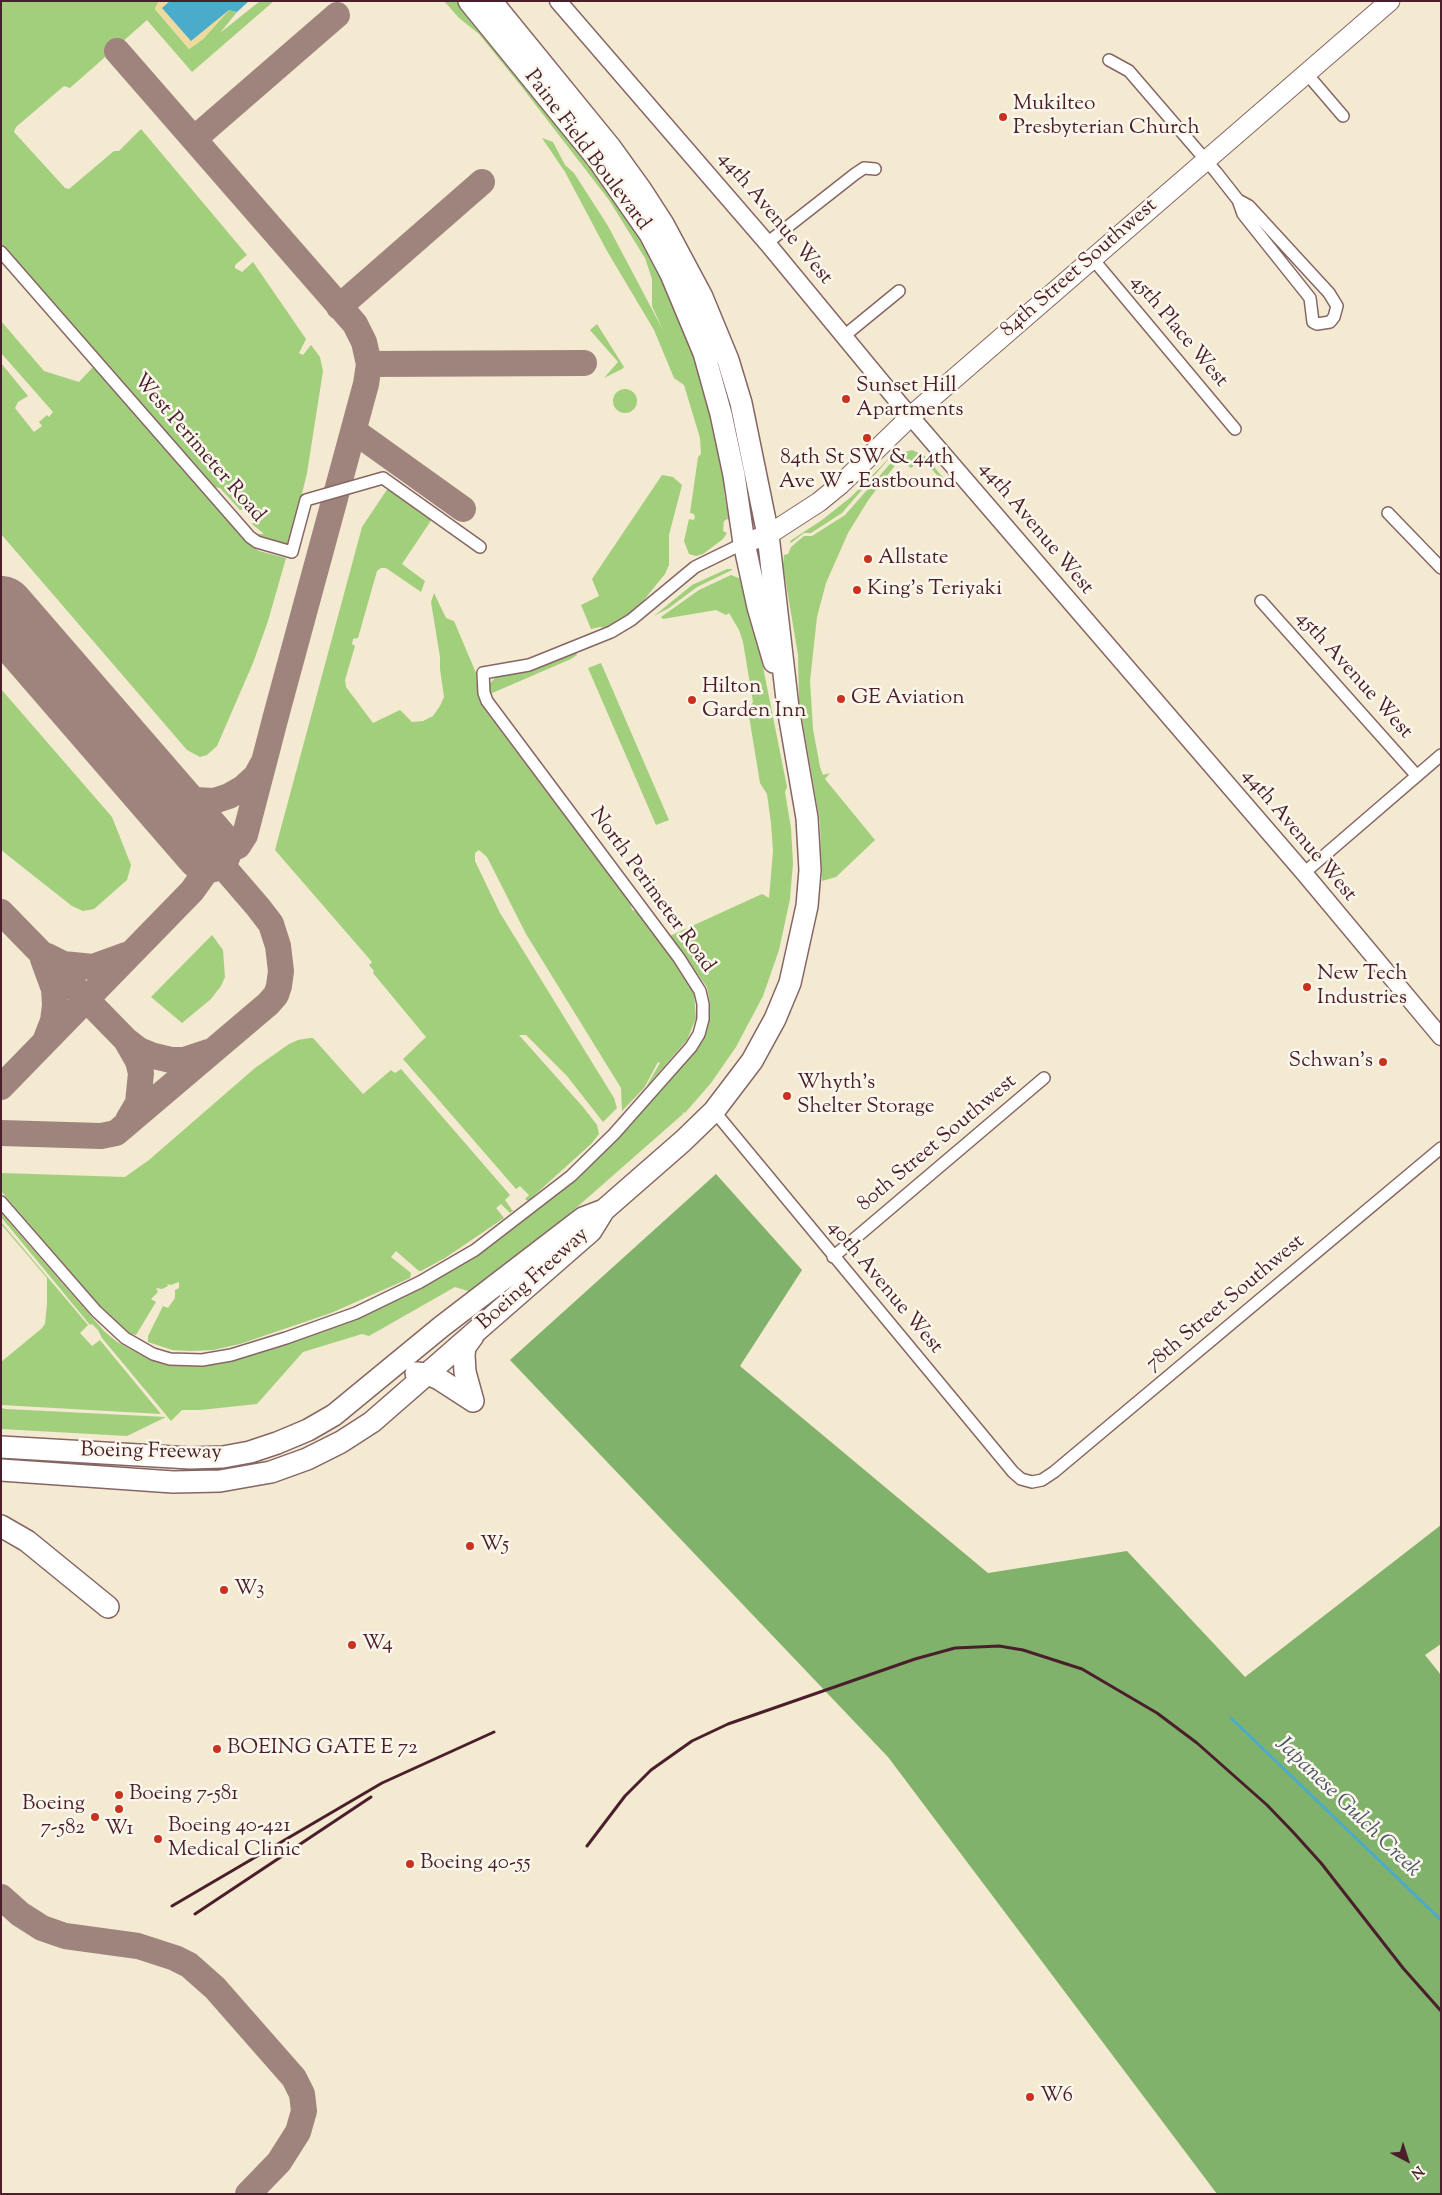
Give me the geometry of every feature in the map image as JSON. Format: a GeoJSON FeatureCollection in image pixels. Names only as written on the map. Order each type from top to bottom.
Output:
{"type":"FeatureCollection","features":[{"type":"Feature","properties":{"kind":"highway","name":"Paine Field Boulevard"},"geometry":{"type":"LineString","coordinates":[[469,1],[597,158],[650,234],[672,274],[704,353],[721,414],[734,475],[744,543]]}},
{"type":"Feature","properties":{"kind":"highway","name":"Paine Field Boulevard"},"geometry":{"type":"LineString","coordinates":[[491,1],[610,147],[641,190],[663,224],[702,297],[728,360],[741,403],[768,535]]}},
{"type":"Feature","properties":{"kind":"highway"},"geometry":{"type":"LineString","coordinates":[[604,1210],[683,1141],[714,1111],[752,1061],[776,1019],[790,984],[807,906],[810,870],[807,818],[788,708],[768,535]]}},
{"type":"Feature","properties":{"kind":"highway"},"geometry":{"type":"LineString","coordinates":[[744,543],[758,607],[788,708]]}},
{"type":"Feature","properties":{"kind":"highway","name":"Boeing Freeway"},"geometry":{"type":"LineString","coordinates":[[1,1470],[173,1482],[220,1481],[271,1472],[308,1459],[341,1442],[372,1422],[591,1230],[604,1210]]}},
{"type":"Feature","properties":{"kind":"highway","name":"Boeing Freeway"},"geometry":{"type":"LineString","coordinates":[[1,1447],[190,1458],[223,1457],[250,1452],[277,1443],[308,1430],[334,1416],[442,1328],[583,1218],[604,1210]]}},
{"type":"Feature","properties":{"kind":"highway"},"geometry":{"type":"LineString","coordinates":[[334,1416],[400,1375],[408,1373],[428,1374],[449,1384],[473,1401],[465,1372],[464,1355],[465,1347],[476,1332]]}},
{"type":"Feature","properties":{"kind":"highway"},"geometry":{"type":"LineString","coordinates":[[1,1526],[27,1541],[108,1607]]}},
{"type":"Feature","properties":{"kind":"main road","name":"84th Street Southwest"},"geometry":{"type":"LineString","coordinates":[[744,543],[768,535],[820,502],[842,484],[911,416],[1390,1]]}},
{"type":"Feature","properties":{"kind":"street","name":"44th Avenue West"},"geometry":{"type":"LineString","coordinates":[[558,1],[767,243],[911,416],[1304,873],[1441,1037]]}},
{"type":"Feature","properties":{"kind":"street"},"geometry":{"type":"LineString","coordinates":[[1109,60],[1129,71],[1238,200],[1243,214],[1310,298],[1313,322],[1317,324],[1330,322],[1337,306],[1328,293],[1249,206],[1238,200]]}},
{"type":"Feature","properties":{"kind":"street"},"geometry":{"type":"LineString","coordinates":[[1307,74],[1343,116]]}},
{"type":"Feature","properties":{"kind":"street"},"geometry":{"type":"LineString","coordinates":[[767,243],[855,174],[864,168],[875,169]]}},
{"type":"Feature","properties":{"kind":"street","name":"West Perimeter Road"},"geometry":{"type":"LineString","coordinates":[[1,252],[244,530],[257,542],[292,552],[306,500],[383,478],[480,547]]}},
{"type":"Feature","properties":{"kind":"street","name":"45th Place West"},"geometry":{"type":"LineString","coordinates":[[1092,258],[1235,429]]}},
{"type":"Feature","properties":{"kind":"street"},"geometry":{"type":"LineString","coordinates":[[844,336],[899,291]]}},
{"type":"Feature","properties":{"kind":"street"},"geometry":{"type":"LineString","coordinates":[[1388,513],[1441,568]]}},
{"type":"Feature","properties":{"kind":"street","name":"84th Street Southwest"},"geometry":{"type":"LineString","coordinates":[[483,673],[529,665],[611,632],[631,620],[695,567],[744,543]]}},
{"type":"Feature","properties":{"kind":"street","name":"45th Avenue West"},"geometry":{"type":"LineString","coordinates":[[1261,601],[1417,776]]}},
{"type":"Feature","properties":{"kind":"street","name":"North Perimeter Road"},"geometry":{"type":"LineString","coordinates":[[1,1202],[96,1312],[125,1338],[153,1354],[170,1358],[202,1360],[231,1355],[356,1313],[420,1282],[475,1250],[571,1176],[654,1092],[691,1047],[699,1034],[703,1019],[703,1004],[700,990],[679,958],[487,701],[484,693],[483,673]]}},
{"type":"Feature","properties":{"kind":"street"},"geometry":{"type":"LineString","coordinates":[[1304,873],[1441,754]]}},
{"type":"Feature","properties":{"kind":"street","name":"80th Street Southwest"},"geometry":{"type":"LineString","coordinates":[[833,1257],[1044,1078]]}},
{"type":"Feature","properties":{"kind":"street","name":"40th Avenue West"},"geometry":{"type":"LineString","coordinates":[[714,1111],[1013,1472],[1021,1479],[1032,1482]]}},
{"type":"Feature","properties":{"kind":"street","name":"78th Street Southwest"},"geometry":{"type":"LineString","coordinates":[[1032,1482],[1042,1480],[1054,1472],[1441,1148]]}},
{"type":"Feature","properties":{"kind":"green space"},"geometry":{"type":"Polygon","coordinates":[[[1,1],[159,1],[155,9],[189,49],[203,39],[229,10],[237,12],[220,33],[260,1],[274,1],[192,72],[147,20],[70,88],[64,86],[16,127],[14,132],[65,188],[69,189],[114,151],[119,151],[141,129],[247,255],[235,265],[235,268],[242,272],[253,262],[306,339],[299,353],[303,355],[311,345],[320,357],[323,371],[307,473],[290,543],[286,546],[262,539],[256,534],[264,534],[252,524],[256,520],[247,509],[240,510],[220,488],[214,487],[1,244],[1,1]]]}},
{"type":"Feature","properties":{"kind":"green space"},"geometry":{"type":"Polygon","coordinates":[[[444,1],[460,1],[634,223],[690,335],[724,464],[724,492],[729,520],[724,521],[723,531],[727,533],[723,539],[703,554],[696,556],[689,554],[684,541],[689,519],[693,520],[695,518],[694,514],[690,513],[698,457],[701,454],[700,438],[684,385],[674,378],[654,330],[607,251],[565,172],[542,138],[553,142],[565,165],[574,173],[608,226],[663,330],[652,306],[652,279],[645,258],[609,200],[521,86],[479,34],[459,18],[444,1]]]}},
{"type":"Feature","properties":{"kind":"green space"},"geometry":{"type":"Polygon","coordinates":[[[1,321],[44,371],[79,382],[93,367],[247,542],[259,551],[286,558],[268,621],[253,663],[217,746],[207,755],[200,757],[187,750],[1,534],[1,363],[28,396],[18,402],[15,408],[34,432],[42,426],[39,422],[47,415],[49,417],[53,412],[1,353],[1,321]]]}},
{"type":"Feature","properties":{"kind":"green space"},"geometry":{"type":"Polygon","coordinates":[[[597,324],[624,367],[604,378],[618,362],[590,330],[597,324]]]}},
{"type":"Feature","properties":{"kind":"green space"},"geometry":{"type":"Polygon","coordinates":[[[625,389],[630,390],[636,396],[636,406],[630,412],[625,413],[620,412],[614,406],[613,401],[614,396],[620,390],[625,389]]]}},
{"type":"Feature","properties":{"kind":"green space"},"geometry":{"type":"Polygon","coordinates":[[[912,450],[925,456],[946,481],[942,481],[923,459],[911,468],[900,459],[869,499],[848,533],[826,583],[817,617],[810,681],[813,729],[820,767],[823,775],[830,773],[825,779],[875,840],[836,877],[822,881],[820,822],[799,701],[798,655],[783,565],[784,555],[788,554],[791,547],[804,536],[812,536],[845,515],[897,456],[912,450]]]}},
{"type":"Feature","properties":{"kind":"green space"},"geometry":{"type":"Polygon","coordinates":[[[893,454],[842,513],[811,533],[804,533],[791,543],[790,541],[822,520],[851,497],[893,454]]]}},
{"type":"Feature","properties":{"kind":"green space"},"geometry":{"type":"Polygon","coordinates":[[[662,475],[673,477],[682,485],[669,535],[669,565],[665,574],[635,611],[625,620],[605,628],[591,629],[581,605],[599,596],[592,579],[662,475]]]}},
{"type":"Feature","properties":{"kind":"green space"},"geometry":{"type":"Polygon","coordinates":[[[388,488],[432,519],[402,564],[425,581],[421,592],[386,568],[381,568],[377,571],[358,638],[353,639],[352,644],[355,646],[345,680],[346,687],[373,723],[400,710],[412,722],[423,721],[433,716],[444,697],[431,602],[434,593],[446,618],[454,621],[476,673],[478,696],[485,710],[630,903],[632,910],[636,911],[682,971],[694,994],[696,1018],[687,1040],[646,1087],[660,1063],[658,1062],[644,1088],[622,1111],[621,1088],[526,934],[487,857],[479,850],[475,853],[475,861],[500,913],[614,1098],[617,1108],[603,1122],[567,1076],[526,1035],[519,1035],[583,1107],[597,1125],[599,1134],[591,1144],[528,1201],[525,1199],[529,1195],[520,1186],[516,1189],[403,1059],[426,1037],[373,973],[374,971],[369,965],[372,962],[275,850],[362,527],[388,488]]]}},
{"type":"Feature","properties":{"kind":"green space"},"geometry":{"type":"Polygon","coordinates":[[[727,569],[732,570],[697,587],[669,608],[654,616],[692,585],[727,569]]]}},
{"type":"Feature","properties":{"kind":"green space"},"geometry":{"type":"Polygon","coordinates":[[[731,575],[741,579],[743,576],[752,612],[787,787],[785,792],[791,828],[793,863],[790,899],[779,950],[763,996],[736,1047],[711,1083],[685,1113],[683,1112],[576,1208],[471,1292],[455,1287],[369,1336],[362,1334],[303,1352],[257,1404],[182,1410],[171,1421],[102,1338],[98,1330],[92,1324],[90,1325],[1,1217],[1,1213],[104,1331],[117,1342],[141,1355],[167,1364],[186,1366],[219,1364],[280,1346],[439,1278],[513,1229],[562,1190],[701,1041],[706,1030],[709,1022],[710,1003],[707,987],[670,936],[762,894],[769,898],[773,851],[771,823],[767,794],[760,783],[748,710],[753,702],[743,642],[739,630],[729,613],[726,615],[716,610],[663,619],[661,617],[699,590],[731,575]]]}},
{"type":"Feature","properties":{"kind":"green space"},"geometry":{"type":"Polygon","coordinates":[[[576,653],[577,655],[571,659],[490,694],[490,683],[496,677],[529,671],[576,653]]]}},
{"type":"Feature","properties":{"kind":"green space"},"geometry":{"type":"Polygon","coordinates":[[[601,663],[669,820],[656,825],[588,668],[601,663]]]}},
{"type":"Feature","properties":{"kind":"green space"},"geometry":{"type":"Polygon","coordinates":[[[1,689],[112,817],[131,865],[127,880],[94,909],[83,911],[72,906],[1,850],[1,689]]]}},
{"type":"Feature","properties":{"kind":"green space"},"geometry":{"type":"Polygon","coordinates":[[[212,935],[223,950],[225,977],[211,999],[182,1023],[151,997],[212,935]]]}},
{"type":"Feature","properties":{"kind":"green space"},"geometry":{"type":"Polygon","coordinates":[[[313,1038],[363,1094],[391,1070],[395,1073],[401,1069],[510,1195],[505,1200],[514,1210],[510,1213],[501,1204],[496,1208],[504,1218],[445,1258],[421,1271],[396,1251],[391,1257],[411,1273],[410,1278],[331,1313],[240,1344],[213,1350],[190,1351],[172,1350],[148,1342],[148,1336],[163,1306],[168,1308],[175,1298],[175,1290],[179,1288],[179,1282],[171,1285],[167,1284],[168,1286],[162,1289],[156,1288],[158,1292],[151,1299],[156,1302],[136,1335],[129,1333],[95,1301],[1,1191],[1,1173],[125,1177],[149,1160],[255,1068],[289,1044],[313,1038]]]}},
{"type":"Feature","properties":{"kind":"green space"},"geometry":{"type":"Polygon","coordinates":[[[716,1174],[802,1270],[740,1366],[988,1573],[1127,1551],[1245,1677],[1441,1525],[1441,1644],[1425,1655],[1441,1675],[1441,2194],[1217,2194],[888,1757],[510,1360],[716,1174]]]}},
{"type":"Feature","properties":{"kind":"green space"},"geometry":{"type":"Polygon","coordinates":[[[1,1222],[88,1325],[80,1333],[92,1346],[100,1340],[161,1414],[1,1405],[1,1362],[45,1324],[47,1278],[1,1222]]]}},
{"type":"Feature","properties":{"kind":"green space"},"geometry":{"type":"Polygon","coordinates":[[[1,1408],[166,1417],[127,1436],[1,1429],[1,1408]]]}},
{"type":"Feature","properties":{"kind":"sand"},"geometry":{"type":"Polygon","coordinates":[[[159,1],[170,1],[163,8],[229,10],[203,39],[189,49],[155,8],[159,1]]]}},
{"type":"Feature","properties":{"kind":"water"},"geometry":{"type":"Polygon","coordinates":[[[170,1],[249,1],[237,12],[229,10],[191,41],[162,8],[170,1]]]}},
{"type":"Feature","properties":{"kind":"waterway","name":"Japanese Gulch Creek"},"geometry":{"type":"LineString","coordinates":[[1231,1718],[1441,1920]]}},
{"type":"Feature","properties":{"kind":"taxiway"},"geometry":{"type":"LineString","coordinates":[[194,139],[337,15]]}},
{"type":"Feature","properties":{"kind":"taxiway"},"geometry":{"type":"LineString","coordinates":[[117,51],[355,324],[364,342],[369,364],[366,384],[245,835],[238,846],[224,852],[208,849]]}},
{"type":"Feature","properties":{"kind":"taxiway"},"geometry":{"type":"LineString","coordinates":[[339,307],[482,182]]}},
{"type":"Feature","properties":{"kind":"taxiway"},"geometry":{"type":"LineString","coordinates":[[369,364],[584,363]]}},
{"type":"Feature","properties":{"kind":"taxiway"},"geometry":{"type":"LineString","coordinates":[[354,431],[463,509]]}},
{"type":"Feature","properties":{"kind":"taxiway"},"geometry":{"type":"LineString","coordinates":[[147,779],[195,800],[214,801],[229,796],[243,788],[256,776],[262,765]]}},
{"type":"Feature","properties":{"kind":"taxiway"},"geometry":{"type":"LineString","coordinates":[[1,1087],[192,891],[208,864],[208,849]]}},
{"type":"Feature","properties":{"kind":"taxiway"},"geometry":{"type":"LineString","coordinates":[[1,1133],[101,1136],[116,1133],[268,1004],[276,995],[281,971],[278,946],[271,924],[208,849]]}},
{"type":"Feature","properties":{"kind":"taxiway"},"geometry":{"type":"LineString","coordinates":[[1,912],[126,1040],[139,1050],[171,1060],[184,1060],[208,1052]]}},
{"type":"Feature","properties":{"kind":"taxiway"},"geometry":{"type":"LineString","coordinates":[[47,956],[63,964],[93,967],[126,955]]}},
{"type":"Feature","properties":{"kind":"taxiway"},"geometry":{"type":"LineString","coordinates":[[43,959],[54,989],[55,1005],[53,1021],[46,1039]]}},
{"type":"Feature","properties":{"kind":"taxiway"},"geometry":{"type":"LineString","coordinates":[[126,1040],[138,1061],[141,1073],[138,1103],[128,1120]]}},
{"type":"Feature","properties":{"kind":"taxiway"},"geometry":{"type":"LineString","coordinates":[[1,1897],[20,1914],[42,1928],[65,1936],[138,1946],[175,1958],[189,1965],[215,1988],[294,2078],[302,2094],[304,2111],[298,2132],[279,2162],[248,2194]]}},
{"type":"Feature","properties":{"kind":"runway"},"geometry":{"type":"LineString","coordinates":[[1,610],[208,849]]}},
{"type":"Feature","properties":{"kind":"railway"},"geometry":{"type":"LineString","coordinates":[[587,1846],[625,1796],[651,1770],[692,1741],[728,1724],[915,1659],[955,1648],[999,1646],[1023,1650],[1082,1669],[1157,1713],[1197,1743],[1267,1805],[1293,1832],[1321,1863],[1403,1968],[1441,2011]]}},
{"type":"Feature","properties":{"kind":"railway"},"geometry":{"type":"LineString","coordinates":[[172,1906],[382,1783],[494,1732]]}},
{"type":"Feature","properties":{"kind":"railway"},"geometry":{"type":"LineString","coordinates":[[195,1914],[371,1797]]}},
{"type":"Feature","properties":{"kind":"place","name":"Mukilteo Presbyterian Church"},"geometry":{"type":"Point","coordinates":[1003,117]}},
{"type":"Feature","properties":{"kind":"place","name":"Sunset Hill Apartments"},"geometry":{"type":"Point","coordinates":[846,399]}},
{"type":"Feature","properties":{"kind":"place","name":"84th St SW & 44th Ave W - Eastbound"},"geometry":{"type":"Point","coordinates":[867,438]}},
{"type":"Feature","properties":{"kind":"place","name":"Allstate"},"geometry":{"type":"Point","coordinates":[868,559]}},
{"type":"Feature","properties":{"kind":"place","name":"King's Teriyaki"},"geometry":{"type":"Point","coordinates":[857,590]}},
{"type":"Feature","properties":{"kind":"place","name":"GE Aviation"},"geometry":{"type":"Point","coordinates":[841,699]}},
{"type":"Feature","properties":{"kind":"place","name":"Hilton Garden Inn"},"geometry":{"type":"Point","coordinates":[692,700]}},
{"type":"Feature","properties":{"kind":"place","name":"New Tech Industries"},"geometry":{"type":"Point","coordinates":[1307,987]}},
{"type":"Feature","properties":{"kind":"place","name":"Schwan's"},"geometry":{"type":"Point","coordinates":[1383,1062]}},
{"type":"Feature","properties":{"kind":"place","name":"Whyth's Shelter Storage"},"geometry":{"type":"Point","coordinates":[787,1096]}},
{"type":"Feature","properties":{"kind":"place","name":"W5"},"geometry":{"type":"Point","coordinates":[470,1546]}},
{"type":"Feature","properties":{"kind":"place","name":"W3"},"geometry":{"type":"Point","coordinates":[224,1590]}},
{"type":"Feature","properties":{"kind":"place","name":"W4"},"geometry":{"type":"Point","coordinates":[352,1645]}},
{"type":"Feature","properties":{"kind":"place","name":"BOEING GATE E 72"},"geometry":{"type":"Point","coordinates":[217,1749]}},
{"type":"Feature","properties":{"kind":"place","name":"Boeing 7-581"},"geometry":{"type":"Point","coordinates":[119,1795]}},
{"type":"Feature","properties":{"kind":"place","name":"W1"},"geometry":{"type":"Point","coordinates":[119,1809]}},
{"type":"Feature","properties":{"kind":"place","name":"Boeing 7-582"},"geometry":{"type":"Point","coordinates":[95,1817]}},
{"type":"Feature","properties":{"kind":"place","name":"Boeing 40-421 Medical Clinic"},"geometry":{"type":"Point","coordinates":[158,1839]}},
{"type":"Feature","properties":{"kind":"place","name":"Boeing 40-55"},"geometry":{"type":"Point","coordinates":[410,1864]}},
{"type":"Feature","properties":{"kind":"place","name":"W6"},"geometry":{"type":"Point","coordinates":[1030,2097]}}]}
